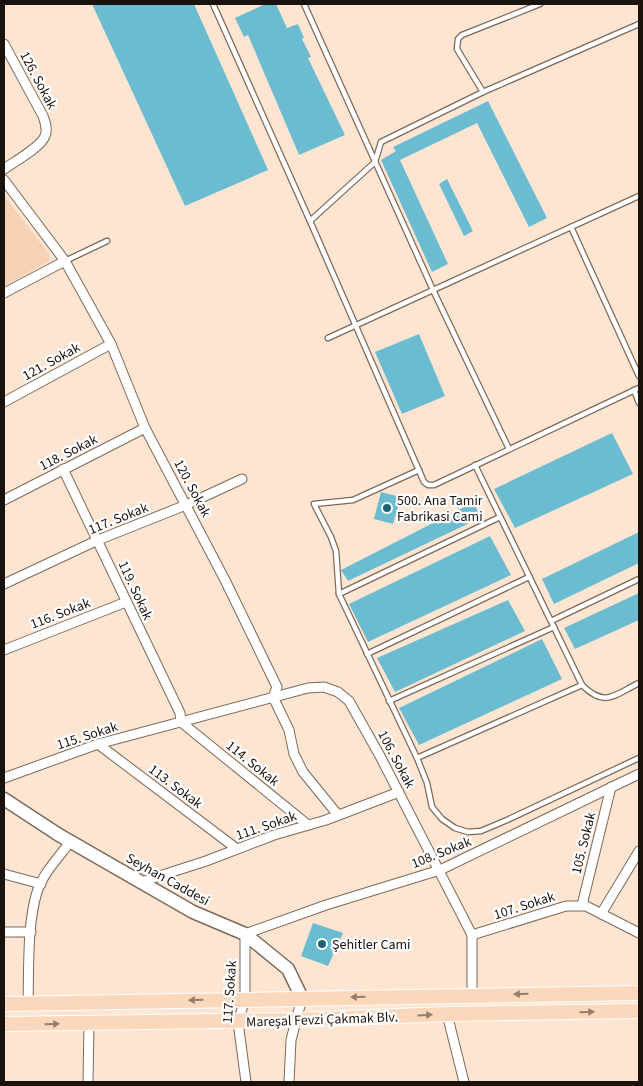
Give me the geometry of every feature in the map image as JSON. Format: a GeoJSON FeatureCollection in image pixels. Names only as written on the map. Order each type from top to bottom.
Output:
{"type":"FeatureCollection","features":[{"type":"Feature","properties":{"kind":"main road","name":"Seyhan Caddesi"},"geometry":{"type":"LineString","coordinates":[[4,799],[71,842],[193,912],[245,934],[288,969],[302,998]]}},
{"type":"Feature","properties":{"kind":"main road","name":"Mareşal Fevzi Çakmak Blv."},"geometry":{"type":"LineString","coordinates":[[4,1004],[639,993]]}},
{"type":"Feature","properties":{"kind":"main road","name":"Mareşal Fevzi Çakmak Blv."},"geometry":{"type":"LineString","coordinates":[[4,1024],[238,1022],[447,1014],[639,1011]]}},
{"type":"Feature","properties":{"kind":"street","name":"126. Sokak"},"geometry":{"type":"LineString","coordinates":[[4,44],[44,116],[46,134],[42,142],[4,169]]}},
{"type":"Feature","properties":{"kind":"street","name":"120. Sokak"},"geometry":{"type":"LineString","coordinates":[[4,180],[65,261],[111,344],[145,428],[225,580],[277,687],[273,697],[289,730],[294,754],[303,772],[338,815]]}},
{"type":"Feature","properties":{"kind":"street"},"geometry":{"type":"LineString","coordinates":[[4,293],[65,261]]}},
{"type":"Feature","properties":{"kind":"street","name":"121. Sokak"},"geometry":{"type":"LineString","coordinates":[[4,402],[111,344]]}},
{"type":"Feature","properties":{"kind":"street","name":"118. Sokak"},"geometry":{"type":"LineString","coordinates":[[4,500],[145,428]]}},
{"type":"Feature","properties":{"kind":"street","name":"119. Sokak"},"geometry":{"type":"LineString","coordinates":[[63,469],[180,714],[181,722]]}},
{"type":"Feature","properties":{"kind":"street","name":"117. Sokak"},"geometry":{"type":"LineString","coordinates":[[4,584],[98,540],[186,506],[242,478]]}},
{"type":"Feature","properties":{"kind":"street","name":"116. Sokak"},"geometry":{"type":"LineString","coordinates":[[4,650],[126,602]]}},
{"type":"Feature","properties":{"kind":"street","name":"106. Sokak"},"geometry":{"type":"LineString","coordinates":[[181,722],[308,688],[324,687],[338,692],[349,701],[399,792],[472,935],[472,995]]}},
{"type":"Feature","properties":{"kind":"street","name":"115. Sokak"},"geometry":{"type":"LineString","coordinates":[[4,778],[98,744],[181,722]]}},
{"type":"Feature","properties":{"kind":"street","name":"114. Sokak"},"geometry":{"type":"LineString","coordinates":[[181,722],[308,825]]}},
{"type":"Feature","properties":{"kind":"street","name":"113. Sokak"},"geometry":{"type":"LineString","coordinates":[[98,744],[237,849]]}},
{"type":"Feature","properties":{"kind":"street","name":"108. Sokak"},"geometry":{"type":"LineString","coordinates":[[245,934],[326,905],[440,870],[639,774]]}},
{"type":"Feature","properties":{"kind":"street","name":"105. Sokak"},"geometry":{"type":"LineString","coordinates":[[582,905],[611,787]]}},
{"type":"Feature","properties":{"kind":"street","name":"111. Sokak"},"geometry":{"type":"LineString","coordinates":[[141,882],[338,815],[399,792]]}},
{"type":"Feature","properties":{"kind":"street"},"geometry":{"type":"LineString","coordinates":[[28,1003],[31,932],[37,891],[51,867],[71,842]]}},
{"type":"Feature","properties":{"kind":"street"},"geometry":{"type":"LineString","coordinates":[[601,914],[639,851]]}},
{"type":"Feature","properties":{"kind":"street"},"geometry":{"type":"LineString","coordinates":[[4,874],[41,884]]}},
{"type":"Feature","properties":{"kind":"street"},"geometry":{"type":"LineString","coordinates":[[582,905],[639,933]]}},
{"type":"Feature","properties":{"kind":"street","name":"107. Sokak"},"geometry":{"type":"LineString","coordinates":[[472,935],[566,906],[582,905]]}},
{"type":"Feature","properties":{"kind":"street"},"geometry":{"type":"LineString","coordinates":[[4,932],[31,932]]}},
{"type":"Feature","properties":{"kind":"street","name":"117. Sokak"},"geometry":{"type":"LineString","coordinates":[[245,934],[245,999],[238,1022],[246,1082]]}},
{"type":"Feature","properties":{"kind":"street"},"geometry":{"type":"LineString","coordinates":[[289,1082],[291,1040],[302,998]]}},
{"type":"Feature","properties":{"kind":"street"},"geometry":{"type":"LineString","coordinates":[[447,1014],[464,1082]]}},
{"type":"Feature","properties":{"kind":"street"},"geometry":{"type":"LineString","coordinates":[[88,1082],[90,1024]]}},
{"type":"Feature","properties":{"kind":"lane"},"geometry":{"type":"LineString","coordinates":[[213,4],[424,482],[428,485],[434,485],[639,388]]}},
{"type":"Feature","properties":{"kind":"lane"},"geometry":{"type":"LineString","coordinates":[[304,4],[374,162],[509,449]]}},
{"type":"Feature","properties":{"kind":"lane"},"geometry":{"type":"LineString","coordinates":[[483,92],[457,49],[458,39],[462,35],[540,4]]}},
{"type":"Feature","properties":{"kind":"lane"},"geometry":{"type":"LineString","coordinates":[[310,221],[374,162],[381,142],[483,92],[639,24]]}},
{"type":"Feature","properties":{"kind":"lane"},"geometry":{"type":"LineString","coordinates":[[328,338],[639,196]]}},
{"type":"Feature","properties":{"kind":"lane"},"geometry":{"type":"LineString","coordinates":[[571,227],[639,376]]}},
{"type":"Feature","properties":{"kind":"lane"},"geometry":{"type":"LineString","coordinates":[[65,261],[107,241]]}},
{"type":"Feature","properties":{"kind":"lane"},"geometry":{"type":"LineString","coordinates":[[634,390],[639,403]]}},
{"type":"Feature","properties":{"kind":"lane"},"geometry":{"type":"LineString","coordinates":[[475,466],[582,685],[592,696],[607,699],[639,683]]}},
{"type":"Feature","properties":{"kind":"lane"},"geometry":{"type":"LineString","coordinates":[[419,470],[353,500],[314,504],[331,537],[336,552],[339,594],[417,758],[427,783],[432,807],[442,819],[455,828],[468,832],[481,831],[639,758]]}},
{"type":"Feature","properties":{"kind":"lane"},"geometry":{"type":"LineString","coordinates":[[339,594],[500,517]]}},
{"type":"Feature","properties":{"kind":"lane"},"geometry":{"type":"LineString","coordinates":[[367,654],[529,577]]}},
{"type":"Feature","properties":{"kind":"lane"},"geometry":{"type":"LineString","coordinates":[[551,621],[639,579]]}},
{"type":"Feature","properties":{"kind":"lane"},"geometry":{"type":"LineString","coordinates":[[389,701],[554,627]]}},
{"type":"Feature","properties":{"kind":"lane"},"geometry":{"type":"LineString","coordinates":[[417,758],[582,685]]}},
{"type":"Feature","properties":{"kind":"shaded area"},"geometry":{"type":"Polygon","coordinates":[[[4,195],[49,254],[49,261],[4,286],[4,195]]]}},
{"type":"Feature","properties":{"kind":"building"},"geometry":{"type":"Polygon","coordinates":[[[92,4],[194,4],[268,170],[185,206],[92,4]]]}},
{"type":"Feature","properties":{"kind":"building"},"geometry":{"type":"Polygon","coordinates":[[[265,4],[276,4],[287,28],[298,24],[304,38],[302,39],[311,57],[308,58],[345,135],[299,155],[248,35],[244,37],[235,18],[265,4]]]}},
{"type":"Feature","properties":{"kind":"building"},"geometry":{"type":"Polygon","coordinates":[[[488,101],[547,218],[529,227],[477,123],[400,160],[448,264],[432,272],[381,160],[396,151],[393,147],[488,101]]]}},
{"type":"Feature","properties":{"kind":"building"},"geometry":{"type":"Polygon","coordinates":[[[447,179],[473,231],[464,236],[439,184],[447,179]]]}},
{"type":"Feature","properties":{"kind":"building"},"geometry":{"type":"Polygon","coordinates":[[[419,334],[445,396],[402,414],[375,352],[419,334]]]}},
{"type":"Feature","properties":{"kind":"building"},"geometry":{"type":"Polygon","coordinates":[[[612,433],[633,474],[515,528],[494,489],[612,433]]]}},
{"type":"Feature","properties":{"kind":"building","name":"500. Ana Tamir Fabrikasi Cami"},"geometry":{"type":"Polygon","coordinates":[[[381,492],[401,497],[393,524],[374,519],[381,492]]]}},
{"type":"Feature","properties":{"kind":"building"},"geometry":{"type":"Polygon","coordinates":[[[474,502],[480,518],[348,581],[341,570],[474,502]]]}},
{"type":"Feature","properties":{"kind":"building"},"geometry":{"type":"Polygon","coordinates":[[[639,532],[639,563],[554,604],[542,579],[639,532]]]}},
{"type":"Feature","properties":{"kind":"building"},"geometry":{"type":"Polygon","coordinates":[[[490,536],[511,575],[368,642],[349,604],[490,536]]]}},
{"type":"Feature","properties":{"kind":"building"},"geometry":{"type":"Polygon","coordinates":[[[639,593],[639,620],[575,649],[564,628],[639,593]]]}},
{"type":"Feature","properties":{"kind":"building"},"geometry":{"type":"Polygon","coordinates":[[[508,600],[525,631],[395,692],[377,658],[508,600]]]}},
{"type":"Feature","properties":{"kind":"building"},"geometry":{"type":"Polygon","coordinates":[[[542,639],[562,679],[419,745],[399,708],[542,639]]]}},
{"type":"Feature","properties":{"kind":"building","name":"Şehitler Cami"},"geometry":{"type":"Polygon","coordinates":[[[313,923],[343,933],[328,966],[301,956],[313,923]]]}},
{"type":"Feature","properties":{"kind":"place","name":"500. Ana Tamir Fabrikasi Cami"},"geometry":{"type":"Point","coordinates":[387,508]}},
{"type":"Feature","properties":{"kind":"place","name":"Şehitler Cami"},"geometry":{"type":"Point","coordinates":[322,944]}}]}
